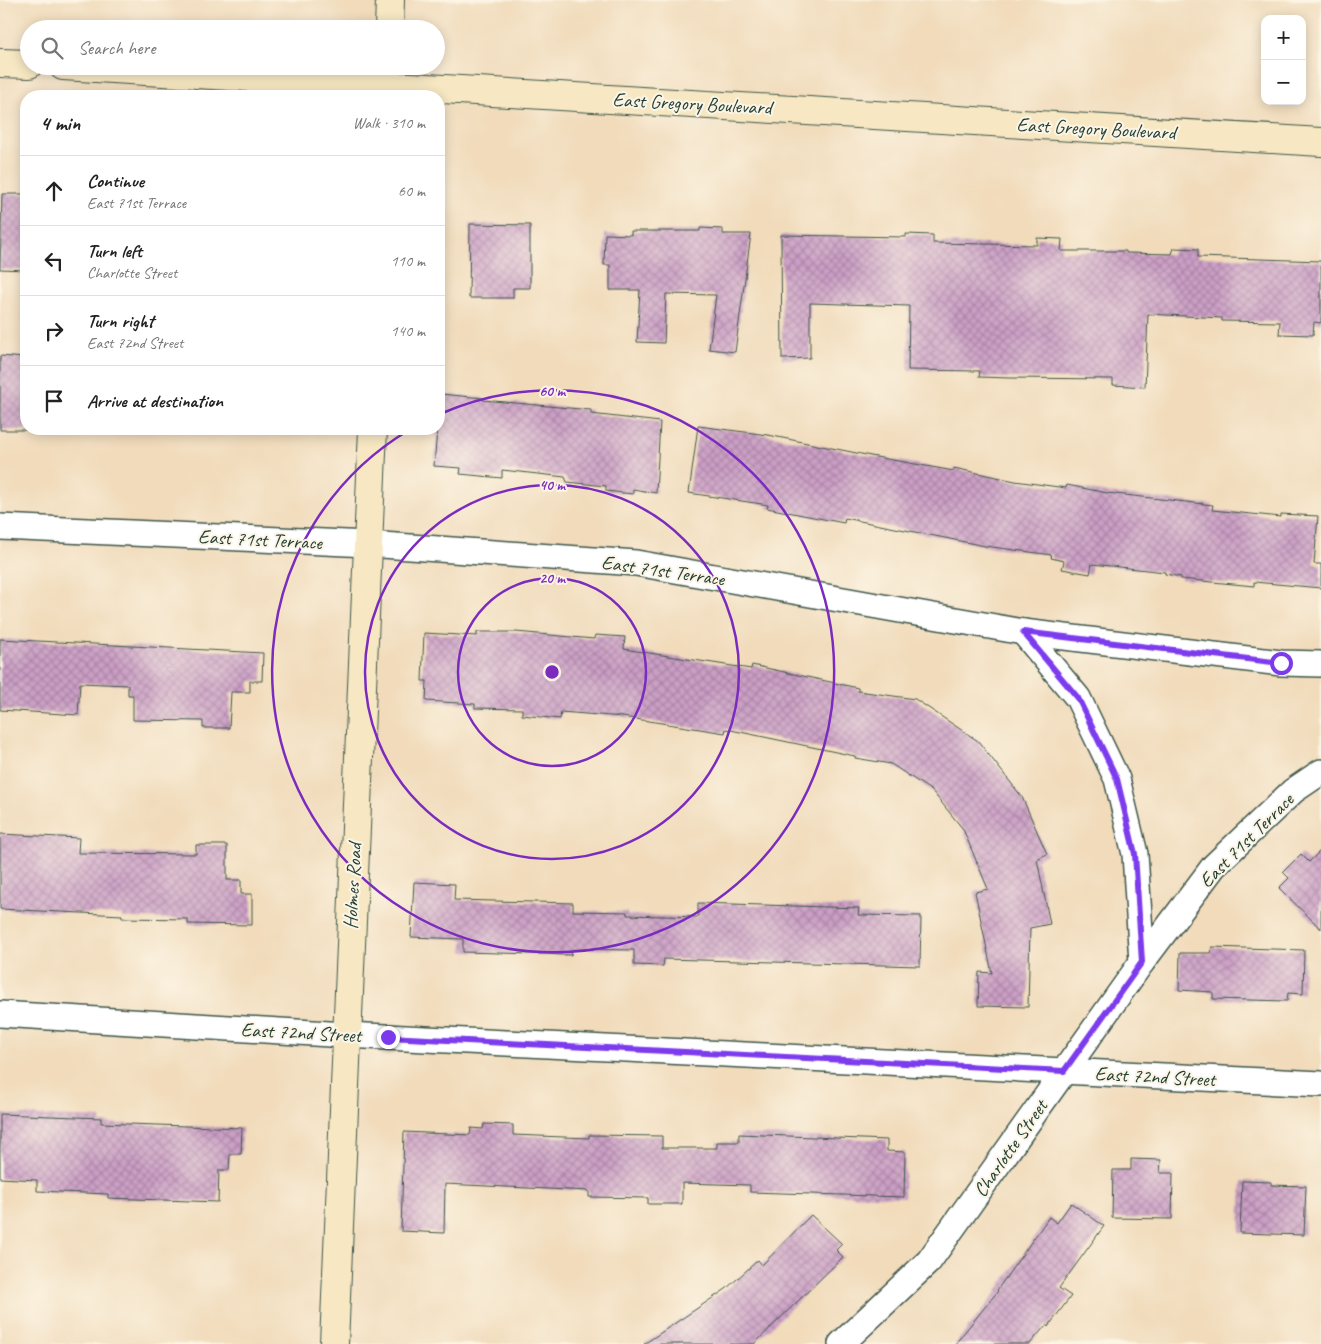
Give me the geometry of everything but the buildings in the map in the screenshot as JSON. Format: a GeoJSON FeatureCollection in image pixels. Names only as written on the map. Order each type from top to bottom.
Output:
{"type":"FeatureCollection","features":[{"type":"Feature","properties":{"kind":"main road"},"geometry":{"type":"LineString","coordinates":[[389,20],[390,0]]}},
{"type":"Feature","properties":{"kind":"main road"},"geometry":{"type":"LineString","coordinates":[[0,63],[20,64]]}},
{"type":"Feature","properties":{"kind":"main road","name":"East Gregory Boulevard"},"geometry":{"type":"LineString","coordinates":[[246,75],[388,82],[1321,142]]}},
{"type":"Feature","properties":{"kind":"main road","name":"Holmes Road"},"geometry":{"type":"LineString","coordinates":[[334,1344],[373,435]]}},
{"type":"Feature","properties":{"kind":"street","name":"East 71st Terrace"},"geometry":{"type":"LineString","coordinates":[[0,527],[368,544],[636,562],[1023,632],[1281,663],[1321,664]]}},
{"type":"Feature","properties":{"kind":"street"},"geometry":{"type":"LineString","coordinates":[[1023,632],[1078,698],[1117,779],[1135,854],[1142,962]]}},
{"type":"Feature","properties":{"kind":"street","name":"East 71st Terrace"},"geometry":{"type":"LineString","coordinates":[[1142,962],[1214,866],[1293,791],[1321,772]]}},
{"type":"Feature","properties":{"kind":"street","name":"Charlotte Street"},"geometry":{"type":"LineString","coordinates":[[841,1344],[929,1261],[1142,962]]}},
{"type":"Feature","properties":{"kind":"street","name":"East 72nd Street"},"geometry":{"type":"LineString","coordinates":[[0,1014],[346,1035],[1321,1084]]}},
{"type":"Feature","properties":{"kind":"route"},"geometry":{"type":"LineString","coordinates":[[388,1037],[1064,1071],[1142,962],[1135,854],[1117,779],[1078,698],[1023,632],[1281,663]]}}]}
